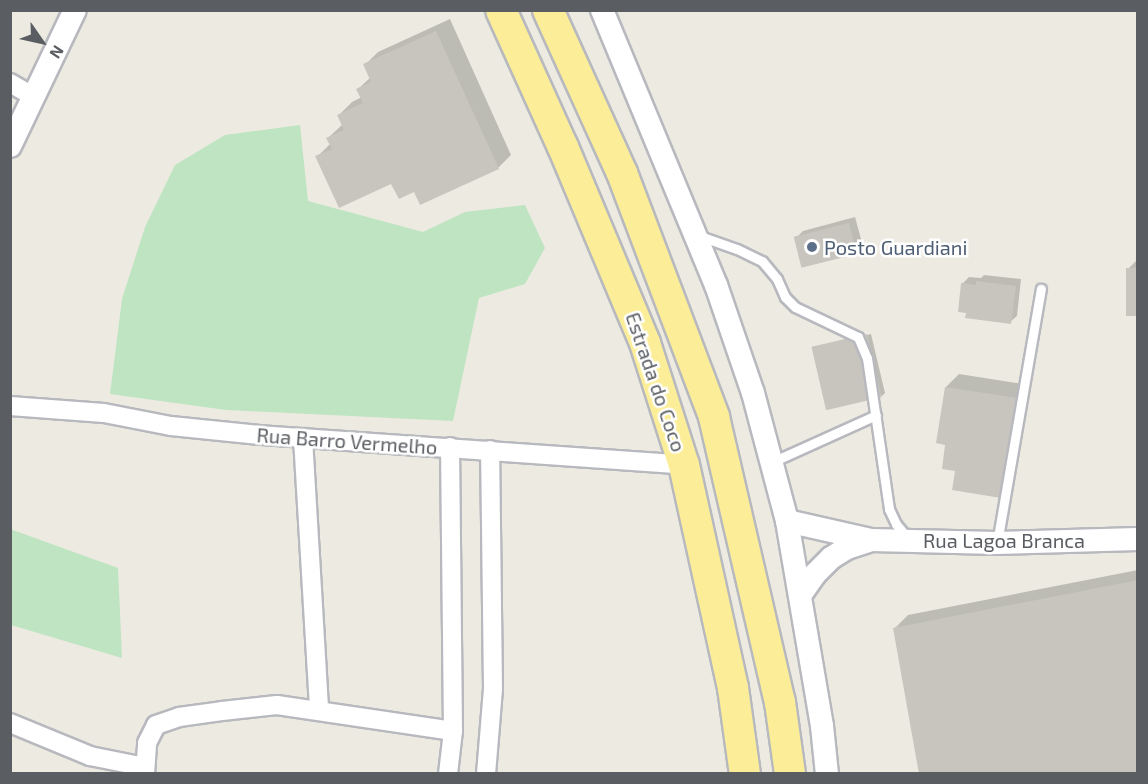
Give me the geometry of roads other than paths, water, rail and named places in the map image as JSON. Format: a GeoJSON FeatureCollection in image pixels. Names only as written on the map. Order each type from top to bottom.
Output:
{"type":"FeatureCollection","features":[{"type":"Feature","properties":{"kind":"highway","name":"Estrada do Coco"},"geometry":{"type":"LineString","coordinates":[[501,10],[563,147],[645,343],[684,465],[733,688],[745,774]]}},
{"type":"Feature","properties":{"kind":"highway","name":"Estrada do Coco"},"geometry":{"type":"LineString","coordinates":[[548,10],[622,173],[714,417],[780,702],[790,774]]}},
{"type":"Feature","properties":{"kind":"street"},"geometry":{"type":"LineString","coordinates":[[10,146],[75,10]]}},
{"type":"Feature","properties":{"kind":"street"},"geometry":{"type":"LineString","coordinates":[[602,10],[716,285],[753,393],[787,521],[801,594],[822,726],[826,774]]}},
{"type":"Feature","properties":{"kind":"street"},"geometry":{"type":"LineString","coordinates":[[10,83],[34,97]]}},
{"type":"Feature","properties":{"kind":"street","name":"Rua Barro Vermelho"},"geometry":{"type":"LineString","coordinates":[[10,406],[95,412],[171,426],[303,438],[684,465]]}},
{"type":"Feature","properties":{"kind":"street"},"geometry":{"type":"LineString","coordinates":[[303,438],[319,710]]}},
{"type":"Feature","properties":{"kind":"street"},"geometry":{"type":"LineString","coordinates":[[448,774],[453,731],[450,447]]}},
{"type":"Feature","properties":{"kind":"street"},"geometry":{"type":"LineString","coordinates":[[486,774],[493,689],[490,450]]}},
{"type":"Feature","properties":{"kind":"street","name":"Rua Lagoa Branca"},"geometry":{"type":"LineString","coordinates":[[787,521],[871,540],[997,543],[1137,538]]}},
{"type":"Feature","properties":{"kind":"street","name":"Rua Lagoa Branca"},"geometry":{"type":"LineString","coordinates":[[801,594],[815,574],[831,558],[847,548],[871,540]]}},
{"type":"Feature","properties":{"kind":"street"},"geometry":{"type":"LineString","coordinates":[[10,723],[90,756],[145,770],[150,733],[156,725],[179,717],[277,705],[453,731]]}},
{"type":"Feature","properties":{"kind":"lane"},"geometry":{"type":"LineString","coordinates":[[695,234],[762,261],[777,279],[784,297],[795,307],[858,337],[867,358],[889,509],[896,524],[910,540]]}},
{"type":"Feature","properties":{"kind":"lane"},"geometry":{"type":"LineString","coordinates":[[997,543],[1041,289]]}},
{"type":"Feature","properties":{"kind":"lane"},"geometry":{"type":"LineString","coordinates":[[772,462],[876,415]]}},
{"type":"Feature","properties":{"kind":"place","name":"Posto Guardiani"},"geometry":{"type":"Point","coordinates":[812,247]}}]}
